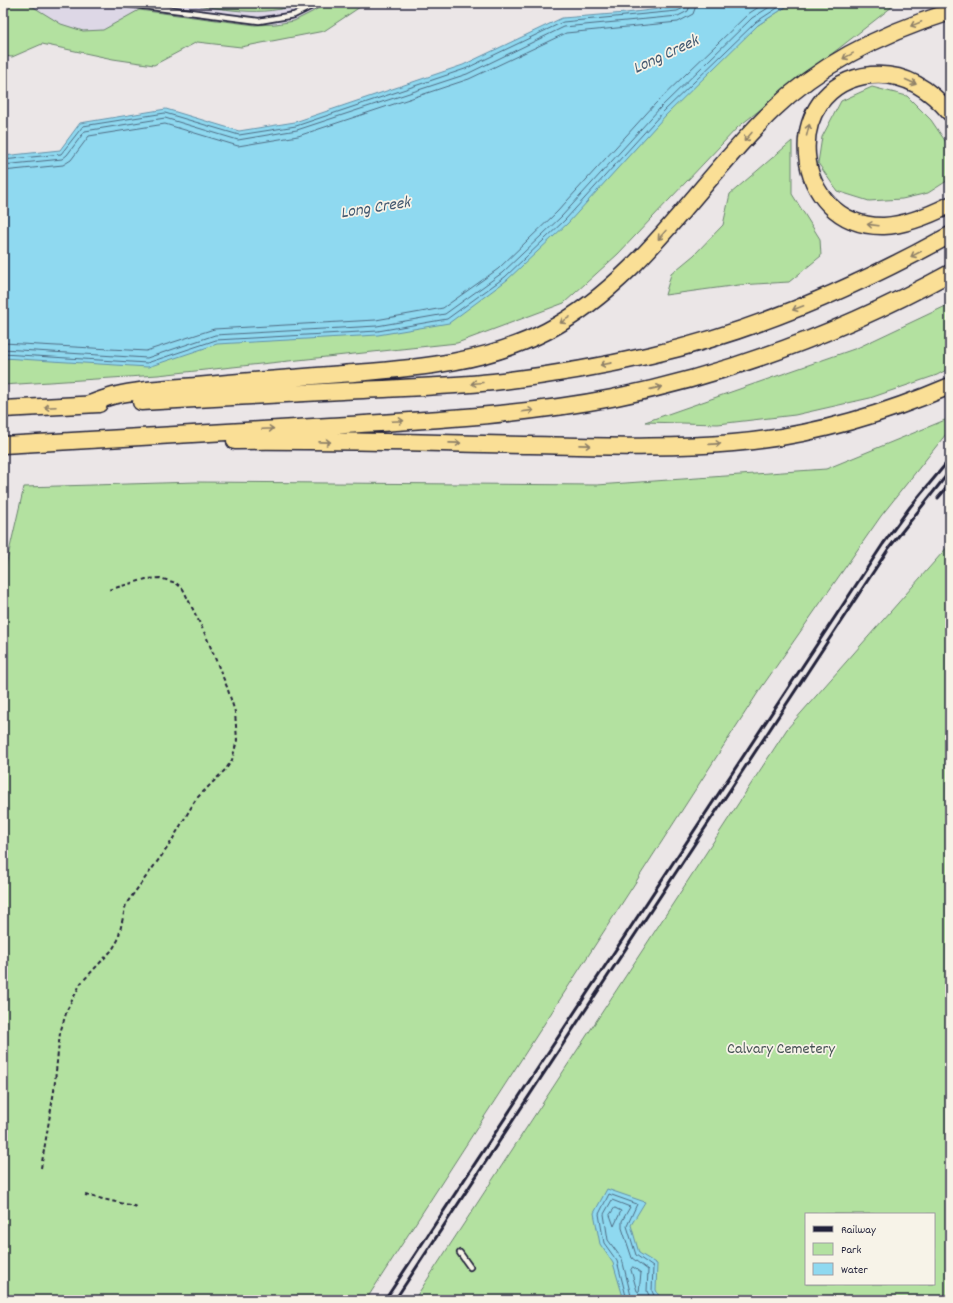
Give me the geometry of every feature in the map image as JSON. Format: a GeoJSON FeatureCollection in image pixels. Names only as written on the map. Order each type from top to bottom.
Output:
{"type":"FeatureCollection","features":[{"type":"Feature","properties":{"kind":"highway"},"geometry":{"type":"LineString","coordinates":[[88,404],[116,395],[164,389],[438,366],[483,356],[526,341],[562,323],[599,298],[618,282],[646,254],[754,129],[791,94],[831,65],[854,52],[921,22],[950,12]]}},
{"type":"Feature","properties":{"kind":"highway"},"geometry":{"type":"LineString","coordinates":[[950,113],[926,90],[908,80],[887,75],[858,77],[839,86],[818,108],[809,127],[806,158],[811,179],[823,198],[839,212],[860,222],[872,225],[897,224],[925,216],[950,205]]}},
{"type":"Feature","properties":{"kind":"highway"},"geometry":{"type":"LineString","coordinates":[[3,409],[453,385],[533,377],[613,363],[691,345],[791,311],[880,272],[950,235]]}},
{"type":"Feature","properties":{"kind":"highway"},"geometry":{"type":"LineString","coordinates":[[3,445],[448,418],[531,411],[573,405],[657,388],[726,369],[772,353],[848,324],[921,289],[950,273]]}},
{"type":"Feature","properties":{"kind":"highway"},"geometry":{"type":"LineString","coordinates":[[20,444],[272,441],[612,446],[705,445],[760,440],[827,427],[893,408],[950,386]]}},
{"type":"Feature","properties":{"kind":"lane"},"geometry":{"type":"LineString","coordinates":[[120,3],[258,21],[294,15],[318,3]]}},
{"type":"Feature","properties":{"kind":"lane"},"geometry":{"type":"LineString","coordinates":[[460,1253],[470,1267]]}},
{"type":"Feature","properties":{"kind":"path"},"geometry":{"type":"LineString","coordinates":[[41,1168],[54,1091],[60,1033],[67,1010],[81,983],[112,950],[118,940],[126,904],[168,847],[196,799],[226,769],[232,760],[237,740],[235,712],[227,687],[206,636],[183,589],[176,583],[160,578],[146,579],[108,590]]}},
{"type":"Feature","properties":{"kind":"path"},"geometry":{"type":"LineString","coordinates":[[85,1195],[138,1207]]}},
{"type":"Feature","properties":{"kind":"shaded area"},"geometry":{"type":"Polygon","coordinates":[[[3,3],[366,3],[324,31],[241,47],[197,42],[154,65],[113,59],[42,44],[12,57],[3,56],[3,3]]]}},
{"type":"Feature","properties":{"kind":"green space"},"geometry":{"type":"Polygon","coordinates":[[[3,3],[27,3],[61,24],[83,31],[103,30],[139,10],[255,25],[294,21],[327,3],[366,3],[324,31],[241,47],[197,42],[154,65],[113,59],[42,44],[12,57],[3,56],[3,3]]]}},
{"type":"Feature","properties":{"kind":"green space"},"geometry":{"type":"Polygon","coordinates":[[[182,3],[301,3],[286,8],[242,11],[182,3]]]}},
{"type":"Feature","properties":{"kind":"green space"},"geometry":{"type":"Polygon","coordinates":[[[792,3],[897,3],[738,127],[618,254],[564,303],[457,343],[158,375],[3,385],[3,267],[758,25],[792,3]]]}},
{"type":"Feature","properties":{"kind":"green space"},"geometry":{"type":"Polygon","coordinates":[[[872,87],[907,96],[931,120],[950,148],[950,179],[928,193],[902,199],[869,201],[837,191],[818,163],[822,137],[841,101],[872,87]]]}},
{"type":"Feature","properties":{"kind":"green space"},"geometry":{"type":"Polygon","coordinates":[[[792,141],[792,194],[820,239],[821,256],[789,282],[739,285],[665,295],[671,274],[694,255],[723,225],[730,194],[792,141]]]}},
{"type":"Feature","properties":{"kind":"green space"},"geometry":{"type":"Polygon","coordinates":[[[950,304],[950,368],[937,375],[870,398],[795,415],[718,424],[645,422],[857,348],[950,304]]]}},
{"type":"Feature","properties":{"kind":"green space"},"geometry":{"type":"Polygon","coordinates":[[[950,418],[950,429],[881,516],[759,691],[366,1300],[3,1300],[3,578],[24,487],[196,482],[597,485],[826,469],[950,418]]]}},
{"type":"Feature","properties":{"kind":"green space","name":"Calvary Cemetery"},"geometry":{"type":"Polygon","coordinates":[[[950,544],[950,1300],[414,1300],[787,729],[950,544]]]}},
{"type":"Feature","properties":{"kind":"water","name":"Long Creek"},"geometry":{"type":"Polygon","coordinates":[[[685,3],[792,3],[758,25],[666,115],[568,223],[507,280],[449,323],[378,335],[217,344],[148,367],[3,358],[3,156],[60,150],[80,123],[166,109],[239,131],[295,122],[463,65],[562,18],[676,7],[685,3]]]}},
{"type":"Feature","properties":{"kind":"water"},"geometry":{"type":"Polygon","coordinates":[[[607,1189],[645,1202],[631,1225],[639,1253],[657,1264],[656,1290],[661,1300],[624,1300],[613,1263],[600,1244],[594,1213],[607,1189]]]}},
{"type":"Feature","properties":{"kind":"railway"},"geometry":{"type":"LineString","coordinates":[[385,1300],[883,544],[910,507],[950,459]]}},
{"type":"Feature","properties":{"kind":"railway"},"geometry":{"type":"LineString","coordinates":[[395,1300],[889,548],[950,471]]}},
{"type":"Feature","properties":{"kind":"railway"},"geometry":{"type":"LineString","coordinates":[[938,498],[950,484]]}}]}
